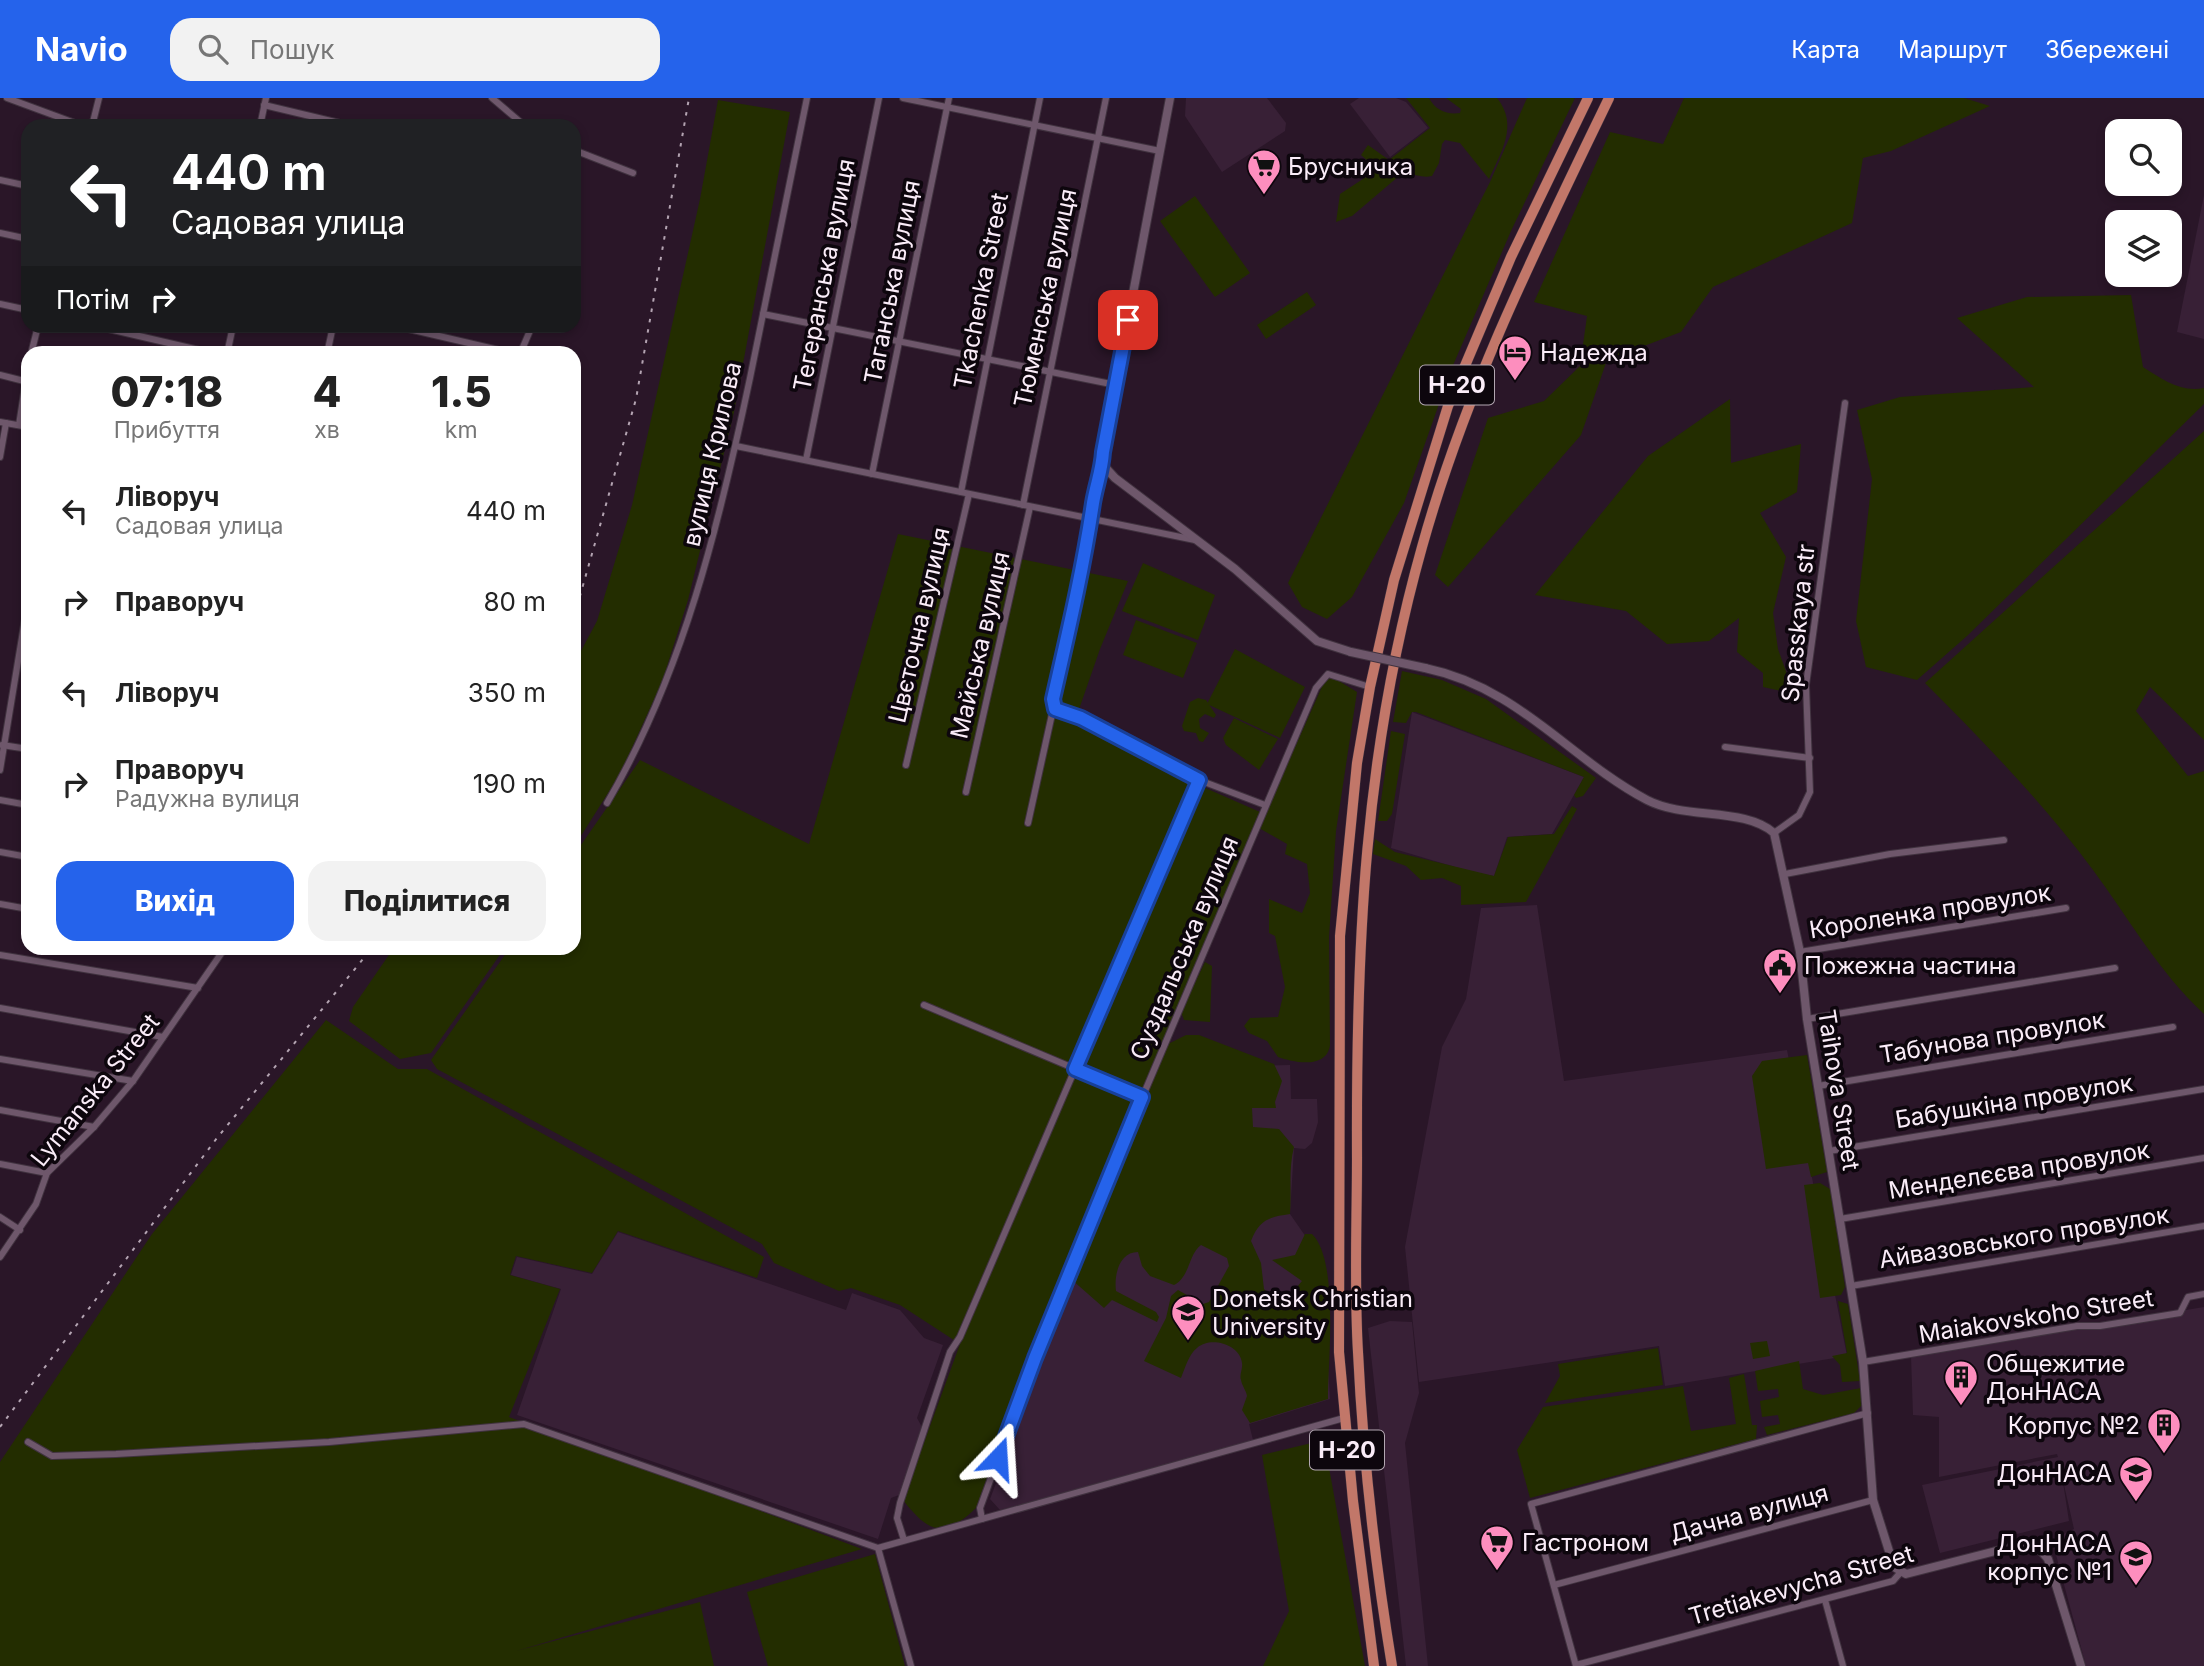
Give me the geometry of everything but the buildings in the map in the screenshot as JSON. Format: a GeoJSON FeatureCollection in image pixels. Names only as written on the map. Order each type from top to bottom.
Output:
{"type":"FeatureCollection","features":[{"type":"Feature","properties":{"kind":"main road","name":"Н-20"},"geometry":{"type":"LineString","coordinates":[[1374,1666],[1344,1418],[1339,1313],[1340,936],[1350,821],[1370,687],[1394,580],[1427,468],[1476,335],[1588,98]]}},
{"type":"Feature","properties":{"kind":"main road","name":"Н-20"},"geometry":{"type":"LineString","coordinates":[[1392,1666],[1377,1555],[1357,1348],[1356,1045],[1362,883],[1379,747],[1396,648],[1444,474],[1493,342],[1609,98]]}},
{"type":"Feature","properties":{"kind":"main road"},"geometry":{"type":"LineString","coordinates":[[1427,468],[1444,474]]}},
{"type":"Feature","properties":{"kind":"main road"},"geometry":{"type":"LineString","coordinates":[[1359,1557],[1368,1549],[1377,1555]]}},
{"type":"Feature","properties":{"kind":"street"},"geometry":{"type":"LineString","coordinates":[[7,98],[64,119]]}},
{"type":"Feature","properties":{"kind":"street"},"geometry":{"type":"LineString","coordinates":[[94,119],[99,98]]}},
{"type":"Feature","properties":{"kind":"street"},"geometry":{"type":"LineString","coordinates":[[492,98],[517,119]]}},
{"type":"Feature","properties":{"kind":"street","name":"вулиця Крилова"},"geometry":{"type":"LineString","coordinates":[[607,803],[632,760],[671,671],[705,566],[736,446],[807,98]]}},
{"type":"Feature","properties":{"kind":"street","name":"Тегеранська вулиця"},"geometry":{"type":"LineString","coordinates":[[806,460],[879,98]]}},
{"type":"Feature","properties":{"kind":"street"},"geometry":{"type":"LineString","coordinates":[[903,98],[1160,151]]}},
{"type":"Feature","properties":{"kind":"street","name":"Таганська вулиця"},"geometry":{"type":"LineString","coordinates":[[872,474],[949,98]]}},
{"type":"Feature","properties":{"kind":"street","name":"Tkachenka Street"},"geometry":{"type":"LineString","coordinates":[[961,492],[1040,98]]}},
{"type":"Feature","properties":{"kind":"street","name":"Тюменська вулиця"},"geometry":{"type":"LineString","coordinates":[[1027,506],[1049,372],[1106,98]]}},
{"type":"Feature","properties":{"kind":"street"},"geometry":{"type":"LineString","coordinates":[[1028,823],[1055,709],[1053,699],[1084,569],[1090,519],[1098,477],[1104,466],[1103,452],[1170,98]]}},
{"type":"Feature","properties":{"kind":"street"},"geometry":{"type":"LineString","coordinates":[[261,119],[265,101],[328,119]]}},
{"type":"Feature","properties":{"kind":"street"},"geometry":{"type":"LineString","coordinates":[[581,156],[633,173]]}},
{"type":"Feature","properties":{"kind":"street"},"geometry":{"type":"LineString","coordinates":[[0,180],[21,184]]}},
{"type":"Feature","properties":{"kind":"street"},"geometry":{"type":"LineString","coordinates":[[0,233],[21,238]]}},
{"type":"Feature","properties":{"kind":"street"},"geometry":{"type":"LineString","coordinates":[[0,304],[21,308]]}},
{"type":"Feature","properties":{"kind":"street"},"geometry":{"type":"LineString","coordinates":[[763,314],[1116,385]]}},
{"type":"Feature","properties":{"kind":"street"},"geometry":{"type":"LineString","coordinates":[[126,333],[182,346]]}},
{"type":"Feature","properties":{"kind":"street"},"geometry":{"type":"LineString","coordinates":[[426,333],[483,346]]}},
{"type":"Feature","properties":{"kind":"street"},"geometry":{"type":"LineString","coordinates":[[0,375],[21,380]]}},
{"type":"Feature","properties":{"kind":"street","name":"Spasskaya str"},"geometry":{"type":"LineString","coordinates":[[1774,833],[1799,815],[1810,792],[1806,685],[1845,403]]}},
{"type":"Feature","properties":{"kind":"street"},"geometry":{"type":"LineString","coordinates":[[0,457],[3,422],[19,425],[21,412]]}},
{"type":"Feature","properties":{"kind":"street"},"geometry":{"type":"LineString","coordinates":[[736,446],[1200,542]]}},
{"type":"Feature","properties":{"kind":"street"},"geometry":{"type":"LineString","coordinates":[[1104,466],[1115,478],[1200,542],[1317,641],[1471,680],[1499,695],[1648,800],[1680,812],[1754,821],[1774,833]]}},
{"type":"Feature","properties":{"kind":"street","name":"Цвєточна вулиця"},"geometry":{"type":"LineString","coordinates":[[906,765],[969,494]]}},
{"type":"Feature","properties":{"kind":"street","name":"Майська вулиця"},"geometry":{"type":"LineString","coordinates":[[966,792],[1027,506]]}},
{"type":"Feature","properties":{"kind":"street"},"geometry":{"type":"LineString","coordinates":[[0,771],[2,745],[21,640]]}},
{"type":"Feature","properties":{"kind":"street","name":"Суздальська вулиця"},"geometry":{"type":"LineString","coordinates":[[982,1519],[980,1508],[1035,1358],[1265,805],[1322,679],[1328,674],[1335,674],[1358,686],[1370,687]]}},
{"type":"Feature","properties":{"kind":"street"},"geometry":{"type":"LineString","coordinates":[[1055,709],[1081,718],[1199,780],[1265,805]]}},
{"type":"Feature","properties":{"kind":"street"},"geometry":{"type":"LineString","coordinates":[[2,745],[21,748]]}},
{"type":"Feature","properties":{"kind":"street"},"geometry":{"type":"LineString","coordinates":[[1725,747],[1810,758]]}},
{"type":"Feature","properties":{"kind":"street"},"geometry":{"type":"LineString","coordinates":[[904,1540],[897,1518],[900,1503],[950,1352],[960,1338],[1199,780]]}},
{"type":"Feature","properties":{"kind":"street"},"geometry":{"type":"LineString","coordinates":[[0,800],[21,804]]}},
{"type":"Feature","properties":{"kind":"street","name":"Taihova Street"},"geometry":{"type":"LineString","coordinates":[[1774,833],[1800,953],[1807,1019],[1863,1362],[1873,1500],[1894,1567],[1900,1573]]}},
{"type":"Feature","properties":{"kind":"street"},"geometry":{"type":"LineString","coordinates":[[1785,874],[1890,853],[2004,840]]}},
{"type":"Feature","properties":{"kind":"street"},"geometry":{"type":"LineString","coordinates":[[0,852],[21,856]]}},
{"type":"Feature","properties":{"kind":"street"},"geometry":{"type":"LineString","coordinates":[[0,904],[21,908]]}},
{"type":"Feature","properties":{"kind":"street","name":"Короленка провулок"},"geometry":{"type":"LineString","coordinates":[[1800,953],[2066,908]]}},
{"type":"Feature","properties":{"kind":"street"},"geometry":{"type":"LineString","coordinates":[[0,955],[198,988]]}},
{"type":"Feature","properties":{"kind":"street","name":"Lymanska Street"},"geometry":{"type":"LineString","coordinates":[[0,1257],[36,1204],[47,1173],[94,1127],[133,1081],[220,955]]}},
{"type":"Feature","properties":{"kind":"street"},"geometry":{"type":"LineString","coordinates":[[1807,1019],[2115,968]]}},
{"type":"Feature","properties":{"kind":"street"},"geometry":{"type":"LineString","coordinates":[[924,1005],[1142,1097]]}},
{"type":"Feature","properties":{"kind":"street"},"geometry":{"type":"LineString","coordinates":[[0,1008],[163,1037]]}},
{"type":"Feature","properties":{"kind":"street","name":"Табунова провулок"},"geometry":{"type":"LineString","coordinates":[[1818,1086],[2173,1027]]}},
{"type":"Feature","properties":{"kind":"street"},"geometry":{"type":"LineString","coordinates":[[0,1059],[133,1081]]}},
{"type":"Feature","properties":{"kind":"street","name":"Бабушкіна провулок"},"geometry":{"type":"LineString","coordinates":[[1829,1151],[2204,1089]]}},
{"type":"Feature","properties":{"kind":"street"},"geometry":{"type":"LineString","coordinates":[[0,1110],[94,1127]]}},
{"type":"Feature","properties":{"kind":"street","name":"Менделєєва провулок"},"geometry":{"type":"LineString","coordinates":[[1840,1219],[2204,1158]]}},
{"type":"Feature","properties":{"kind":"street"},"geometry":{"type":"LineString","coordinates":[[0,1164],[47,1173]]}},
{"type":"Feature","properties":{"kind":"street"},"geometry":{"type":"LineString","coordinates":[[0,1217],[20,1230]]}},
{"type":"Feature","properties":{"kind":"street","name":"Айвазовського провулок"},"geometry":{"type":"LineString","coordinates":[[1851,1286],[2204,1227]]}},
{"type":"Feature","properties":{"kind":"street","name":"Maiakovskoho Street"},"geometry":{"type":"LineString","coordinates":[[1863,1362],[2077,1326],[2100,1326],[2179,1314],[2188,1297],[2204,1294]]}},
{"type":"Feature","properties":{"kind":"street"},"geometry":{"type":"LineString","coordinates":[[1576,1665],[1531,1504],[1868,1413]]}},
{"type":"Feature","properties":{"kind":"street"},"geometry":{"type":"LineString","coordinates":[[28,1443],[52,1456],[116,1454],[329,1442],[524,1424],[878,1548],[1344,1418]]}},
{"type":"Feature","properties":{"kind":"street","name":"Дачна вулиця"},"geometry":{"type":"LineString","coordinates":[[1554,1585],[1873,1500]]}},
{"type":"Feature","properties":{"kind":"street","name":"Tretiakevycha Street"},"geometry":{"type":"LineString","coordinates":[[1576,1665],[1893,1581],[1900,1573],[1910,1573],[2027,1543],[2036,1545],[2048,1559],[2081,1666]]}},
{"type":"Feature","properties":{"kind":"street"},"geometry":{"type":"LineString","coordinates":[[878,1548],[911,1666]]}},
{"type":"Feature","properties":{"kind":"street"},"geometry":{"type":"LineString","coordinates":[[1825,1600],[1843,1666]]}},
{"type":"Feature","properties":{"kind":"shaded area"},"geometry":{"type":"Polygon","coordinates":[[[1186,98],[1267,98],[1286,123],[1285,131],[1222,172],[1185,116],[1186,98]]]}},
{"type":"Feature","properties":{"kind":"shaded area"},"geometry":{"type":"Polygon","coordinates":[[[1359,98],[1396,98],[1406,102],[1428,128],[1390,157],[1350,104],[1359,98]]]}},
{"type":"Feature","properties":{"kind":"shaded area"},"geometry":{"type":"Polygon","coordinates":[[[2204,195],[2204,339],[2177,332],[2204,195]]]}},
{"type":"Feature","properties":{"kind":"shaded area"},"geometry":{"type":"Polygon","coordinates":[[[1412,712],[1584,777],[1552,834],[1507,837],[1494,876],[1391,848],[1412,712]]]}},
{"type":"Feature","properties":{"kind":"shaded area"},"geometry":{"type":"Polygon","coordinates":[[[1537,905],[1564,1081],[1787,1050],[1847,1356],[1665,1386],[1659,1346],[1419,1382],[1405,1247],[1442,1047],[1466,999],[1481,908],[1537,905]]]}},
{"type":"Feature","properties":{"kind":"shaded area","name":"Donetsk Christian University"},"geometry":{"type":"Polygon","coordinates":[[[1290,1065],[1291,1099],[1317,1099],[1318,1122],[1312,1143],[1305,1149],[1294,1148],[1290,1214],[1322,1260],[1330,1399],[1249,1424],[1253,1440],[1000,1510],[990,1499],[1074,1280],[1161,1069],[1290,1065]]]}},
{"type":"Feature","properties":{"kind":"shaded area"},"geometry":{"type":"Polygon","coordinates":[[[618,1232],[846,1310],[852,1293],[900,1310],[924,1338],[943,1345],[917,1418],[923,1429],[899,1495],[891,1498],[878,1539],[517,1415],[561,1289],[511,1275],[517,1257],[592,1274],[618,1232]]]}},
{"type":"Feature","properties":{"kind":"shaded area","name":"ДонНАСА"},"geometry":{"type":"Polygon","coordinates":[[[2204,1307],[2204,1666],[2086,1666],[2052,1540],[2074,1529],[2062,1476],[2069,1521],[1940,1553],[1922,1485],[2058,1457],[2057,1454],[1939,1477],[1939,1417],[1913,1415],[1911,1356],[2204,1307]]]}},
{"type":"Feature","properties":{"kind":"shaded area"},"geometry":{"type":"Polygon","coordinates":[[[1390,1321],[1412,1322],[1419,1393],[1405,1443],[1428,1666],[1406,1666],[1368,1328],[1390,1321]]]}},
{"type":"Feature","properties":{"kind":"green space"},"geometry":{"type":"Polygon","coordinates":[[[1406,98],[1429,98],[1438,109],[1460,113],[1461,109],[1446,98],[1497,98],[1507,118],[1507,128],[1503,149],[1489,179],[1460,143],[1445,140],[1439,163],[1432,176],[1399,176],[1352,216],[1336,222],[1340,194],[1369,175],[1369,162],[1361,155],[1368,145],[1389,160],[1430,128],[1406,98]]]}},
{"type":"Feature","properties":{"kind":"green space"},"geometry":{"type":"Polygon","coordinates":[[[1527,98],[1575,98],[1511,231],[1451,370],[1404,503],[1352,597],[1327,619],[1302,607],[1288,583],[1490,182],[1527,98]]]}},
{"type":"Feature","properties":{"kind":"green space"},"geometry":{"type":"Polygon","coordinates":[[[1684,98],[1964,98],[1990,106],[1891,151],[1863,158],[1852,223],[1713,287],[1681,332],[1607,360],[1581,435],[1448,587],[1435,575],[1488,418],[1544,401],[1580,366],[1587,316],[1534,302],[1610,132],[1663,144],[1684,98]]]}},
{"type":"Feature","properties":{"kind":"green space"},"geometry":{"type":"Polygon","coordinates":[[[718,100],[790,112],[734,412],[688,600],[662,682],[620,774],[581,836],[581,651],[597,621],[632,505],[700,199],[718,100]]]}},
{"type":"Feature","properties":{"kind":"green space"},"geometry":{"type":"Polygon","coordinates":[[[1195,196],[1250,273],[1215,297],[1160,221],[1195,196]]]}},
{"type":"Feature","properties":{"kind":"green space"},"geometry":{"type":"Polygon","coordinates":[[[1307,292],[1316,305],[1266,339],[1257,325],[1307,292]]]}},
{"type":"Feature","properties":{"kind":"green space"},"geometry":{"type":"Polygon","coordinates":[[[2131,295],[2143,367],[2180,387],[2204,388],[2204,404],[1967,636],[1917,680],[1866,667],[1856,621],[1872,479],[1857,410],[1900,397],[2034,387],[1957,318],[2027,297],[2131,295]]]}},
{"type":"Feature","properties":{"kind":"green space"},"geometry":{"type":"Polygon","coordinates":[[[1730,399],[1731,463],[1801,444],[1797,492],[1760,513],[1786,557],[1773,613],[1778,649],[1794,694],[1763,687],[1763,673],[1737,652],[1739,618],[1709,641],[1667,644],[1626,611],[1535,595],[1648,456],[1730,399]]]}},
{"type":"Feature","properties":{"kind":"green space"},"geometry":{"type":"Polygon","coordinates":[[[2204,431],[2204,740],[2150,687],[2136,711],[2188,776],[2204,771],[2204,1014],[2158,963],[2093,870],[2054,821],[1991,750],[1925,683],[2204,431]]]}},
{"type":"Feature","properties":{"kind":"green space"},"geometry":{"type":"Polygon","coordinates":[[[898,534],[1128,581],[1076,718],[1194,783],[1260,812],[1039,1335],[976,1508],[954,1525],[945,1528],[928,1525],[903,1500],[960,1344],[900,1305],[851,1288],[839,1291],[774,1263],[762,1244],[437,1069],[431,1060],[505,955],[581,955],[581,845],[640,760],[809,844],[898,534]]]}},
{"type":"Feature","properties":{"kind":"green space"},"geometry":{"type":"Polygon","coordinates":[[[1143,563],[1215,595],[1198,640],[1122,611],[1143,563]]]}},
{"type":"Feature","properties":{"kind":"green space"},"geometry":{"type":"Polygon","coordinates":[[[1136,620],[1197,643],[1183,678],[1123,655],[1136,620]]]}},
{"type":"Feature","properties":{"kind":"green space"},"geometry":{"type":"Polygon","coordinates":[[[1235,649],[1305,687],[1280,738],[1207,704],[1235,649]]]}},
{"type":"Feature","properties":{"kind":"green space"},"geometry":{"type":"Polygon","coordinates":[[[1402,671],[1442,680],[1486,699],[1596,778],[1583,796],[1576,798],[1574,795],[1584,777],[1416,712],[1412,712],[1406,723],[1393,722],[1402,671]]]}},
{"type":"Feature","properties":{"kind":"green space"},"geometry":{"type":"Polygon","coordinates":[[[1334,678],[1357,692],[1336,831],[1329,937],[1330,1045],[1323,1058],[1301,1062],[1278,1057],[1267,1041],[1249,1033],[1244,1026],[1250,1018],[1278,1017],[1285,987],[1275,936],[1269,933],[1269,899],[1302,913],[1310,893],[1307,864],[1285,854],[1287,844],[1259,828],[1325,680],[1334,678]]]}},
{"type":"Feature","properties":{"kind":"green space"},"geometry":{"type":"Polygon","coordinates":[[[1198,698],[1206,700],[1216,715],[1214,718],[1205,714],[1199,719],[1200,728],[1209,733],[1203,742],[1199,741],[1196,733],[1184,731],[1182,726],[1190,702],[1198,698]]]}},
{"type":"Feature","properties":{"kind":"green space"},"geometry":{"type":"Polygon","coordinates":[[[1234,718],[1278,739],[1259,770],[1226,745],[1223,738],[1234,718]]]}},
{"type":"Feature","properties":{"kind":"green space"},"geometry":{"type":"Polygon","coordinates":[[[1391,731],[1405,734],[1392,814],[1387,821],[1378,821],[1391,731]]]}},
{"type":"Feature","properties":{"kind":"green space"},"geometry":{"type":"Polygon","coordinates":[[[1572,806],[1577,809],[1526,902],[1461,905],[1461,886],[1442,878],[1421,880],[1406,866],[1373,854],[1375,839],[1395,852],[1494,876],[1508,837],[1554,834],[1572,806]]]}},
{"type":"Feature","properties":{"kind":"green space"},"geometry":{"type":"Polygon","coordinates":[[[389,955],[500,955],[431,1053],[400,1059],[349,1021],[353,1007],[389,955]]]}},
{"type":"Feature","properties":{"kind":"green space"},"geometry":{"type":"Polygon","coordinates":[[[1205,962],[1212,966],[1210,1022],[1184,1020],[1181,1012],[1205,962]]]}},
{"type":"Feature","properties":{"kind":"green space"},"geometry":{"type":"Polygon","coordinates":[[[326,1020],[398,1069],[427,1069],[764,1257],[757,1278],[618,1231],[592,1273],[516,1256],[510,1275],[560,1289],[509,1417],[862,1549],[516,1651],[700,1602],[714,1666],[0,1666],[0,1462],[152,1234],[326,1020]]]}},
{"type":"Feature","properties":{"kind":"green space"},"geometry":{"type":"Polygon","coordinates":[[[1186,1035],[1199,1035],[1274,1064],[1282,1081],[1275,1102],[1276,1108],[1252,1108],[1253,1127],[1279,1129],[1294,1147],[1290,1214],[1261,1224],[1251,1241],[1261,1263],[1264,1289],[1280,1307],[1302,1281],[1272,1260],[1295,1255],[1305,1234],[1312,1234],[1326,1265],[1330,1312],[1328,1399],[1250,1423],[1242,1410],[1247,1396],[1241,1378],[1242,1363],[1240,1356],[1230,1347],[1216,1342],[1203,1344],[1192,1354],[1181,1378],[1144,1361],[1166,1318],[1171,1296],[1178,1290],[1203,1304],[1209,1302],[1229,1266],[1227,1258],[1201,1245],[1183,1277],[1174,1285],[1150,1276],[1142,1266],[1138,1252],[1126,1256],[1117,1272],[1116,1291],[1156,1312],[1159,1317],[1157,1322],[1112,1300],[1104,1308],[1071,1279],[1168,1044],[1186,1035]]]}},
{"type":"Feature","properties":{"kind":"green space"},"geometry":{"type":"Polygon","coordinates":[[[1807,1055],[1827,1172],[1811,1177],[1808,1163],[1766,1169],[1752,1076],[1762,1061],[1807,1055]]]}},
{"type":"Feature","properties":{"kind":"green space"},"geometry":{"type":"Polygon","coordinates":[[[1820,1183],[1830,1189],[1845,1287],[1841,1295],[1820,1298],[1804,1185],[1820,1183]]]}},
{"type":"Feature","properties":{"kind":"green space"},"geometry":{"type":"Polygon","coordinates":[[[1838,1301],[1848,1304],[1860,1381],[1842,1382],[1840,1365],[1832,1356],[1847,1353],[1838,1301]]]}},
{"type":"Feature","properties":{"kind":"green space"},"geometry":{"type":"Polygon","coordinates":[[[1767,1341],[1770,1356],[1753,1359],[1750,1343],[1767,1341]]]}},
{"type":"Feature","properties":{"kind":"green space"},"geometry":{"type":"Polygon","coordinates":[[[1658,1348],[1663,1385],[1545,1403],[1560,1376],[1558,1364],[1658,1348]]]}},
{"type":"Feature","properties":{"kind":"green space"},"geometry":{"type":"Polygon","coordinates":[[[1799,1361],[1803,1389],[1823,1395],[1861,1388],[1863,1404],[1854,1413],[1767,1435],[1764,1427],[1780,1424],[1778,1415],[1762,1417],[1760,1401],[1779,1397],[1778,1389],[1758,1391],[1755,1371],[1799,1361]]]}},
{"type":"Feature","properties":{"kind":"green space"},"geometry":{"type":"Polygon","coordinates":[[[1744,1374],[1752,1425],[1757,1425],[1756,1439],[1530,1498],[1517,1450],[1543,1407],[1683,1386],[1691,1431],[1736,1424],[1729,1378],[1744,1374]]]}},
{"type":"Feature","properties":{"kind":"green space"},"geometry":{"type":"Polygon","coordinates":[[[1324,1440],[1365,1666],[1263,1666],[1289,1611],[1262,1455],[1324,1440]]]}},
{"type":"Feature","properties":{"kind":"green space"},"geometry":{"type":"Polygon","coordinates":[[[875,1554],[905,1666],[768,1666],[747,1592],[875,1554]]]}},
{"type":"Feature","properties":{"kind":"railway"},"geometry":{"type":"LineString","coordinates":[[581,592],[636,399],[689,98]]}},
{"type":"Feature","properties":{"kind":"railway"},"geometry":{"type":"LineString","coordinates":[[0,1427],[217,1138],[366,955]]}},
{"type":"Feature","properties":{"kind":"place","name":"Брусничка"},"geometry":{"type":"Point","coordinates":[1264,196]}},
{"type":"Feature","properties":{"kind":"place","name":"Надежда"},"geometry":{"type":"Point","coordinates":[1515,382]}},
{"type":"Feature","properties":{"kind":"place","name":"Пожежна частина"},"geometry":{"type":"Point","coordinates":[1780,995]}},
{"type":"Feature","properties":{"kind":"place","name":"Donetsk Christian University"},"geometry":{"type":"Point","coordinates":[1188,1342]}},
{"type":"Feature","properties":{"kind":"place","name":"Общежитие ДонНАСА"},"geometry":{"type":"Point","coordinates":[1961,1407]}},
{"type":"Feature","properties":{"kind":"place","name":"Корпус №2"},"geometry":{"type":"Point","coordinates":[2164,1455]}},
{"type":"Feature","properties":{"kind":"place","name":"ДонНАСА"},"geometry":{"type":"Point","coordinates":[2136,1503]}},
{"type":"Feature","properties":{"kind":"place","name":"Гастроном"},"geometry":{"type":"Point","coordinates":[1497,1572]}},
{"type":"Feature","properties":{"kind":"place","name":"ДонНАСА корпус №1"},"geometry":{"type":"Point","coordinates":[2136,1587]}},
{"type":"Feature","properties":{"kind":"route"},"geometry":{"type":"LineString","coordinates":[[998,1458],[1035,1358],[1142,1097],[1075,1069],[1199,780],[1072,713],[1055,709],[1053,699],[1084,569],[1095,492],[1104,466],[1103,452],[1128,320]]}}]}
